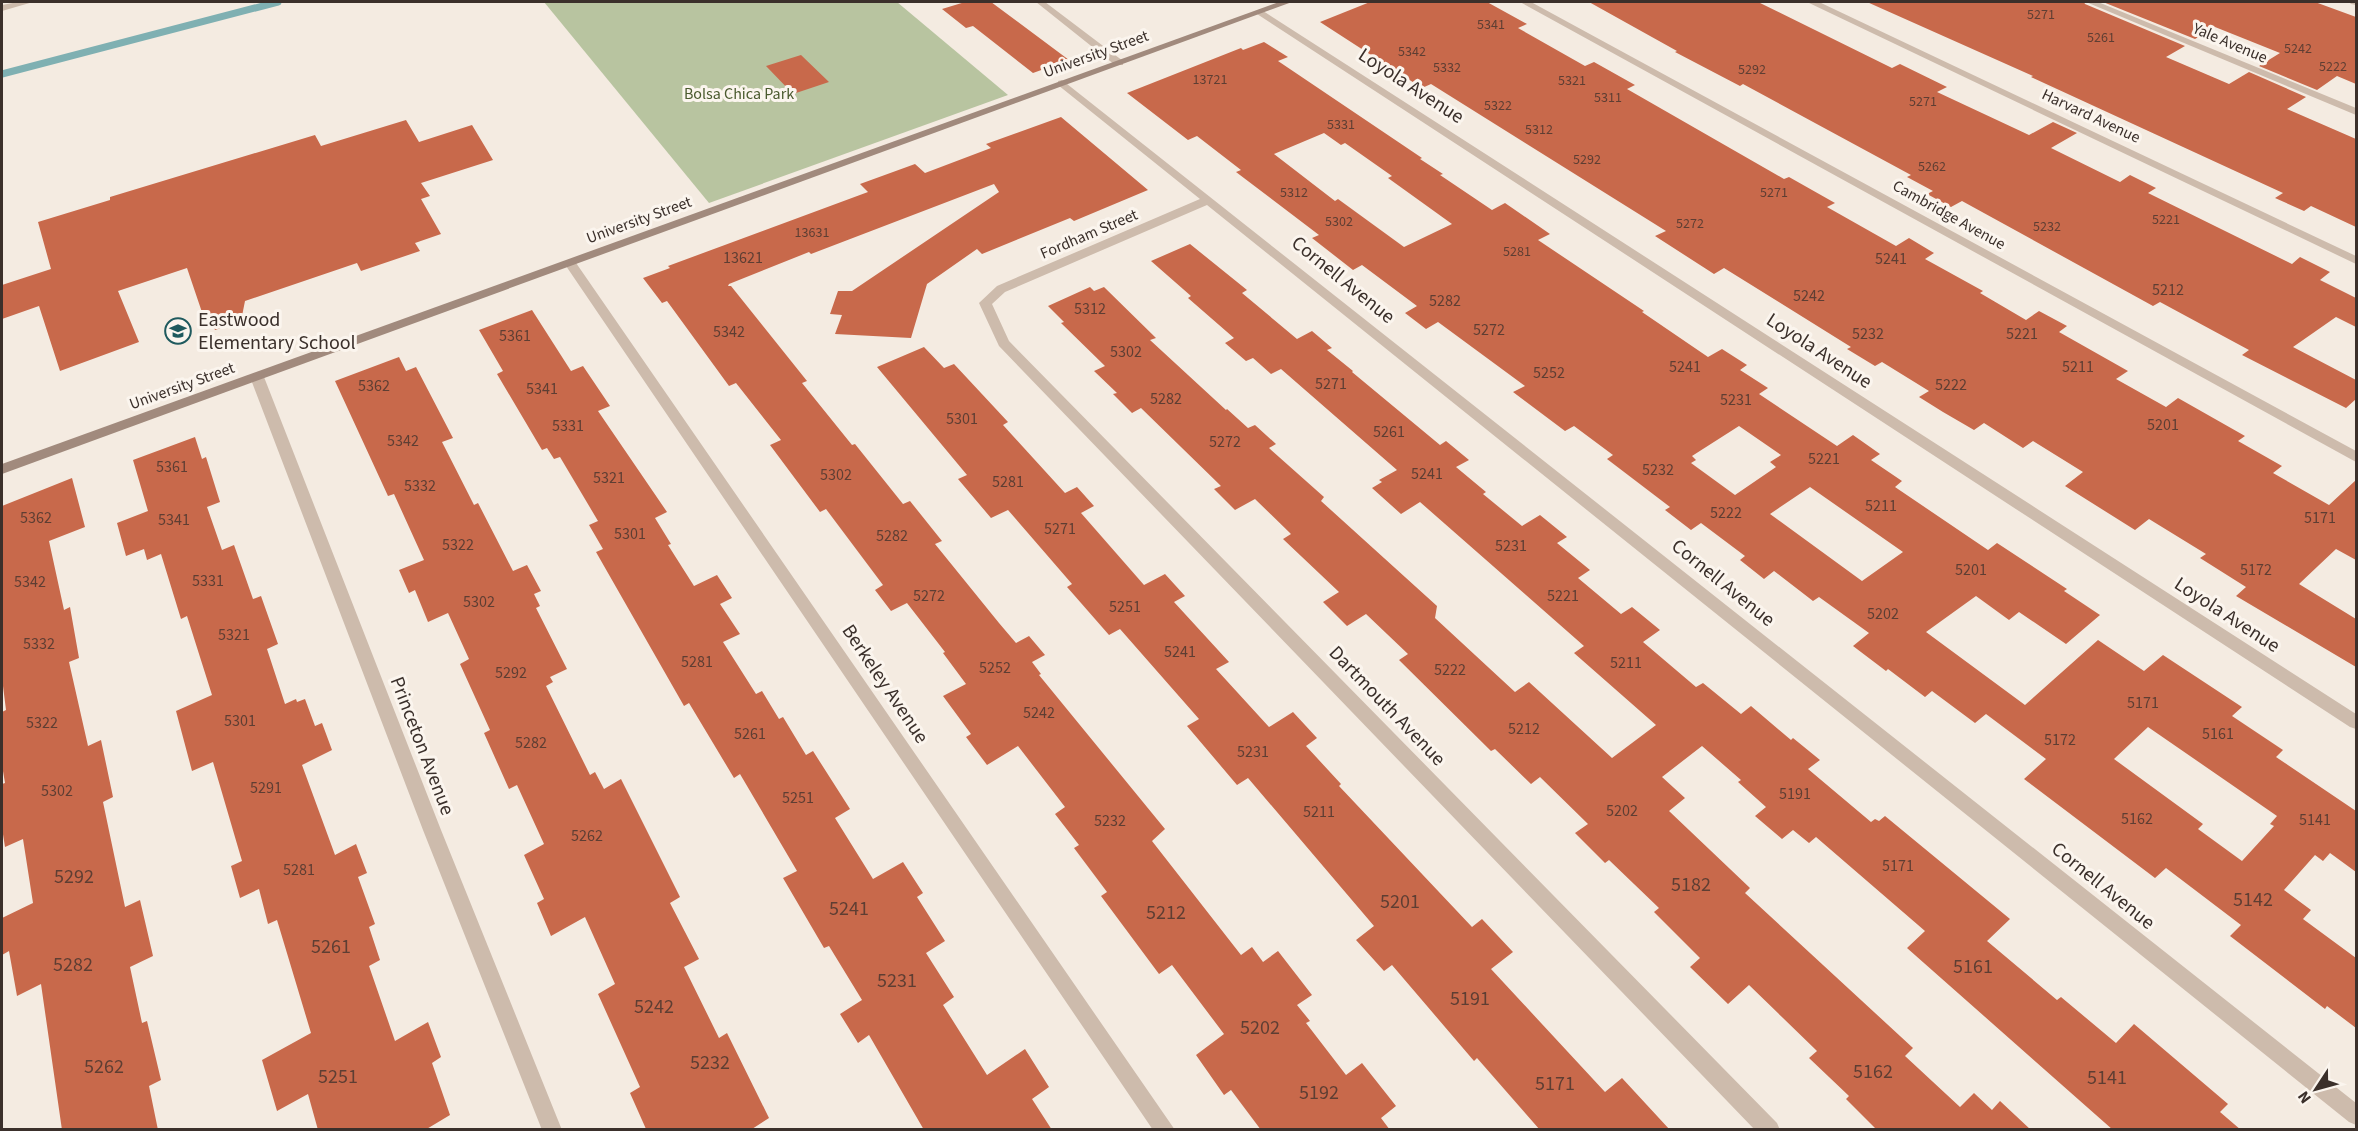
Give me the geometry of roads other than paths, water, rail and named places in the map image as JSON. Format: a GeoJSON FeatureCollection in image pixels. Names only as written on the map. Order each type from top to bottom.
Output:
{"type":"FeatureCollection","features":[{"type":"Feature","properties":{"kind":"street"},"geometry":{"type":"LineString","coordinates":[[2,8],[28,2]]}},
{"type":"Feature","properties":{"kind":"street"},"geometry":{"type":"LineString","coordinates":[[1040,2],[1119,63]]}},
{"type":"Feature","properties":{"kind":"street","name":"University Street"},"geometry":{"type":"LineString","coordinates":[[2,469],[1287,2]]}},
{"type":"Feature","properties":{"kind":"street","name":"Cambridge Avenue"},"geometry":{"type":"LineString","coordinates":[[1525,2],[2356,457]]}},
{"type":"Feature","properties":{"kind":"street","name":"Harvard Avenue"},"geometry":{"type":"LineString","coordinates":[[1812,2],[2356,260]]}},
{"type":"Feature","properties":{"kind":"street","name":"Yale Avenue"},"geometry":{"type":"LineString","coordinates":[[2091,2],[2356,112]]}},
{"type":"Feature","properties":{"kind":"street","name":"Loyola Avenue"},"geometry":{"type":"LineString","coordinates":[[1260,12],[2356,722]]}},
{"type":"Feature","properties":{"kind":"street","name":"Cornell Avenue"},"geometry":{"type":"LineString","coordinates":[[1062,84],[2356,1115]]}},
{"type":"Feature","properties":{"kind":"street","name":"Fordham Street"},"geometry":{"type":"LineString","coordinates":[[985,303],[1001,289],[1209,200]]}},
{"type":"Feature","properties":{"kind":"street","name":"Berkeley Avenue"},"geometry":{"type":"LineString","coordinates":[[570,263],[1165,1130]]}},
{"type":"Feature","properties":{"kind":"street","name":"Dartmouth Avenue"},"geometry":{"type":"LineString","coordinates":[[985,303],[1004,343],[1770,1130]]}},
{"type":"Feature","properties":{"kind":"street","name":"Princeton Avenue"},"geometry":{"type":"LineString","coordinates":[[256,377],[432,830],[552,1130]]}},
{"type":"Feature","properties":{"kind":"waterway"},"geometry":{"type":"LineString","coordinates":[[2,74],[278,2]]}},
{"type":"Feature","properties":{"kind":"place","name":"Eastwood Elementary School"},"geometry":{"type":"Point","coordinates":[178,331]}},
{"type":"Feature","properties":{"kind":"park label","name":"Bolsa Chica Park"},"geometry":{"type":"Point","coordinates":[739,94]}}]}
